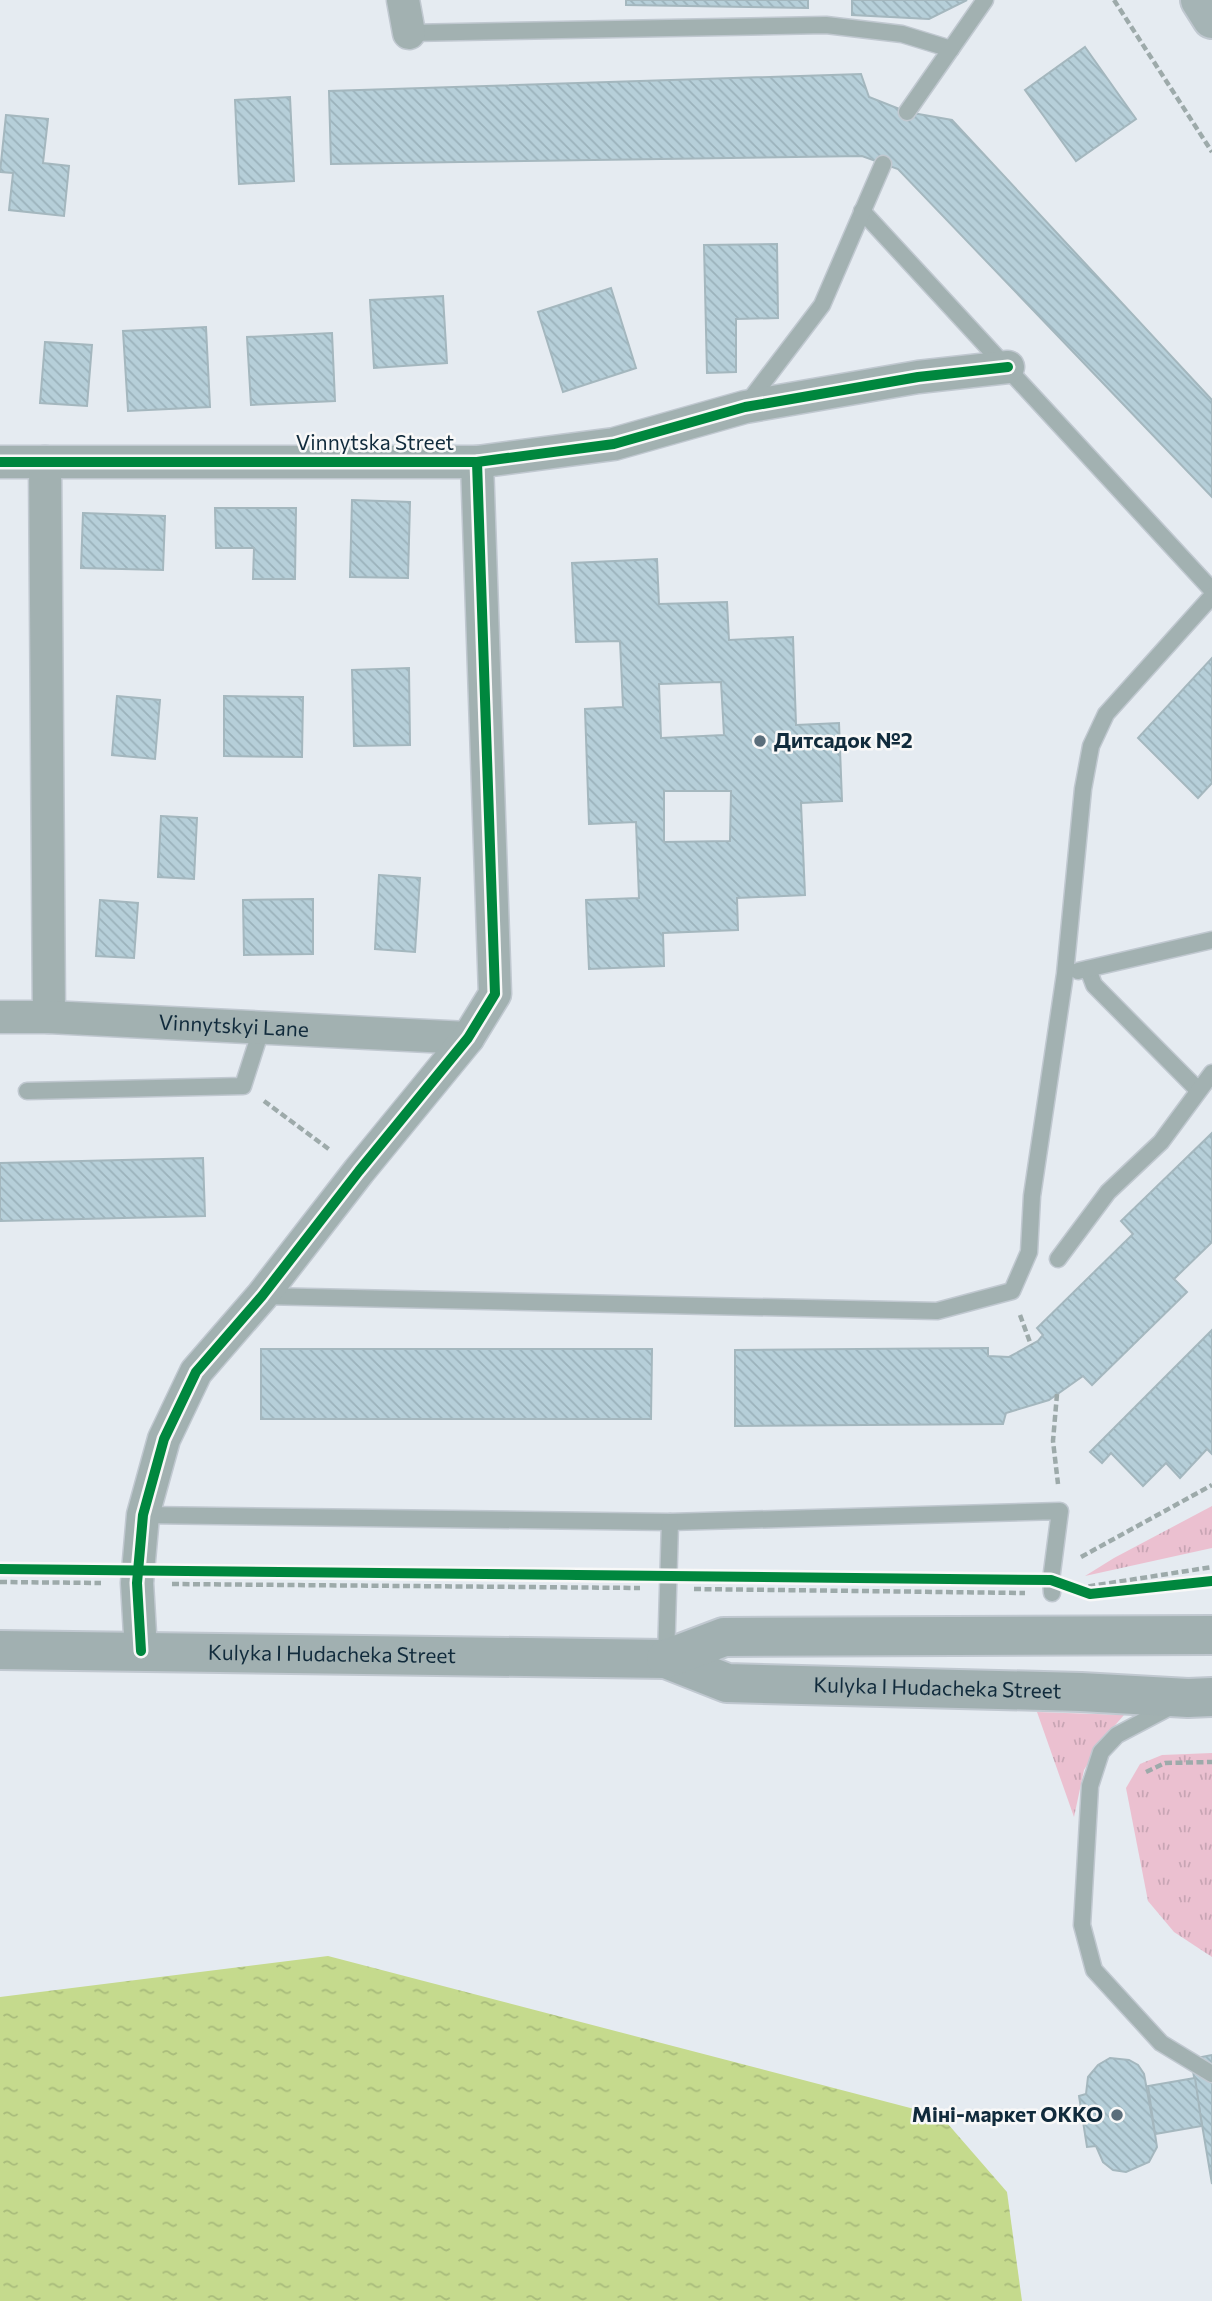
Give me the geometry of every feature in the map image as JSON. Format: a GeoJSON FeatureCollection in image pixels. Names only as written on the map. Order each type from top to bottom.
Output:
{"type":"FeatureCollection","features":[{"type":"Feature","properties":{"kind":"main road"},"geometry":{"type":"LineString","coordinates":[[1200,0],[1212,19]]}},
{"type":"Feature","properties":{"kind":"main road","name":"Kulyka I Hudacheka Street"},"geometry":{"type":"LineString","coordinates":[[666,1659],[724,1637],[1212,1635]]}},
{"type":"Feature","properties":{"kind":"main road","name":"Kulyka I Hudacheka Street"},"geometry":{"type":"LineString","coordinates":[[0,1650],[666,1659],[727,1683],[1081,1692],[1200,1698]]}},
{"type":"Feature","properties":{"kind":"street"},"geometry":{"type":"LineString","coordinates":[[403,0],[409,33]]}},
{"type":"Feature","properties":{"kind":"street","name":"Vinnytska Street"},"geometry":{"type":"LineString","coordinates":[[0,462],[477,462],[614,444],[744,407],[918,377],[1008,367]]}},
{"type":"Feature","properties":{"kind":"street"},"geometry":{"type":"LineString","coordinates":[[46,462],[49,1017]]}},
{"type":"Feature","properties":{"kind":"street"},"geometry":{"type":"LineString","coordinates":[[141,1651],[137,1583],[143,1514],[164,1439],[196,1372],[262,1296],[359,1171],[468,1038],[495,994],[477,462]]}},
{"type":"Feature","properties":{"kind":"street","name":"Vinnytskyi Lane"},"geometry":{"type":"LineString","coordinates":[[0,1017],[49,1017],[468,1038]]}},
{"type":"Feature","properties":{"kind":"lane"},"geometry":{"type":"LineString","coordinates":[[907,113],[985,0]]}},
{"type":"Feature","properties":{"kind":"lane"},"geometry":{"type":"LineString","coordinates":[[409,33],[826,25],[902,34],[951,49]]}},
{"type":"Feature","properties":{"kind":"lane"},"geometry":{"type":"LineString","coordinates":[[744,407],[822,305],[883,164]]}},
{"type":"Feature","properties":{"kind":"lane"},"geometry":{"type":"LineString","coordinates":[[862,211],[1212,590]]}},
{"type":"Feature","properties":{"kind":"lane"},"geometry":{"type":"LineString","coordinates":[[262,1296],[937,1311],[1012,1291],[1029,1252],[1032,1196],[1065,974],[1083,789],[1091,746],[1106,714],[1212,596]]}},
{"type":"Feature","properties":{"kind":"lane"},"geometry":{"type":"LineString","coordinates":[[1065,974],[1212,940]]}},
{"type":"Feature","properties":{"kind":"lane"},"geometry":{"type":"LineString","coordinates":[[1088,969],[1094,985],[1198,1090]]}},
{"type":"Feature","properties":{"kind":"lane"},"geometry":{"type":"LineString","coordinates":[[27,1091],[243,1086],[262,1027]]}},
{"type":"Feature","properties":{"kind":"lane"},"geometry":{"type":"LineString","coordinates":[[1058,1259],[1108,1192],[1161,1142],[1212,1073]]}},
{"type":"Feature","properties":{"kind":"lane"},"geometry":{"type":"LineString","coordinates":[[143,1514],[670,1522],[1060,1511],[1054,1585]]}},
{"type":"Feature","properties":{"kind":"lane"},"geometry":{"type":"LineString","coordinates":[[666,1659],[670,1522]]}},
{"type":"Feature","properties":{"kind":"lane"},"geometry":{"type":"LineString","coordinates":[[1200,1698],[1117,1735],[1101,1752],[1090,1786],[1082,1925],[1094,1970],[1161,2043],[1212,2074]]}},
{"type":"Feature","properties":{"kind":"path"},"geometry":{"type":"LineString","coordinates":[[1114,0],[1212,152]]}},
{"type":"Feature","properties":{"kind":"path"},"geometry":{"type":"LineString","coordinates":[[243,1086],[359,1171]]}},
{"type":"Feature","properties":{"kind":"path"},"geometry":{"type":"LineString","coordinates":[[1057,1394],[1053,1441],[1060,1511]]}},
{"type":"Feature","properties":{"kind":"path"},"geometry":{"type":"LineString","coordinates":[[1054,1585],[1078,1559],[1212,1485]]}},
{"type":"Feature","properties":{"kind":"path"},"geometry":{"type":"LineString","coordinates":[[1077,1589],[1212,1567]]}},
{"type":"Feature","properties":{"kind":"path"},"geometry":{"type":"LineString","coordinates":[[0,1582],[668,1589],[1054,1585],[1090,1594],[1155,1588]]}},
{"type":"Feature","properties":{"kind":"path"},"geometry":{"type":"LineString","coordinates":[[1146,1772],[1165,1763],[1212,1762]]}},
{"type":"Feature","properties":{"kind":"green space"},"geometry":{"type":"Polygon","coordinates":[[[1212,1506],[1212,1548],[1085,1576],[1114,1558],[1212,1506]]]}},
{"type":"Feature","properties":{"kind":"green space"},"geometry":{"type":"Polygon","coordinates":[[[1037,1712],[1124,1715],[1103,1739],[1084,1770],[1074,1817],[1037,1712]]]}},
{"type":"Feature","properties":{"kind":"green space"},"geometry":{"type":"Polygon","coordinates":[[[1212,1753],[1212,1957],[1174,1932],[1148,1901],[1126,1788],[1140,1764],[1162,1755],[1212,1753]]]}},
{"type":"Feature","properties":{"kind":"water"},"geometry":{"type":"Polygon","coordinates":[[[328,1956],[941,2116],[1007,2192],[1022,2301],[0,2301],[0,1997],[328,1956]]]}},
{"type":"Feature","properties":{"kind":"building"},"geometry":{"type":"Polygon","coordinates":[[[626,0],[808,0],[808,8],[626,5],[626,0]]]}},
{"type":"Feature","properties":{"kind":"building"},"geometry":{"type":"Polygon","coordinates":[[[852,0],[967,0],[929,19],[852,15],[852,0]]]}},
{"type":"Feature","properties":{"kind":"building"},"geometry":{"type":"Polygon","coordinates":[[[1085,47],[1136,119],[1076,161],[1025,90],[1085,47]]]}},
{"type":"Feature","properties":{"kind":"building"},"geometry":{"type":"Polygon","coordinates":[[[861,74],[869,97],[907,112],[952,120],[1212,400],[1212,497],[898,169],[862,156],[331,164],[329,91],[861,74]]]}},
{"type":"Feature","properties":{"kind":"building"},"geometry":{"type":"Polygon","coordinates":[[[290,97],[294,181],[239,184],[235,100],[290,97]]]}},
{"type":"Feature","properties":{"kind":"building"},"geometry":{"type":"Polygon","coordinates":[[[6,115],[48,119],[43,163],[69,166],[64,216],[9,210],[13,173],[0,172],[6,115]]]}},
{"type":"Feature","properties":{"kind":"building"},"geometry":{"type":"Polygon","coordinates":[[[777,244],[778,318],[736,319],[736,372],[707,373],[704,245],[777,244]]]}},
{"type":"Feature","properties":{"kind":"building"},"geometry":{"type":"Polygon","coordinates":[[[611,288],[636,368],[563,392],[538,312],[611,288]]]}},
{"type":"Feature","properties":{"kind":"building"},"geometry":{"type":"Polygon","coordinates":[[[443,296],[447,363],[374,368],[370,300],[443,296]]]}},
{"type":"Feature","properties":{"kind":"building"},"geometry":{"type":"Polygon","coordinates":[[[206,327],[210,407],[128,411],[123,331],[206,327]]]}},
{"type":"Feature","properties":{"kind":"building"},"geometry":{"type":"Polygon","coordinates":[[[332,333],[335,401],[251,405],[247,337],[332,333]]]}},
{"type":"Feature","properties":{"kind":"building"},"geometry":{"type":"Polygon","coordinates":[[[45,342],[92,345],[87,406],[40,403],[45,342]]]}},
{"type":"Feature","properties":{"kind":"building"},"geometry":{"type":"Polygon","coordinates":[[[352,500],[410,502],[408,578],[350,577],[352,500]]]}},
{"type":"Feature","properties":{"kind":"building"},"geometry":{"type":"Polygon","coordinates":[[[215,508],[296,508],[295,579],[253,579],[254,548],[216,548],[215,508]]]}},
{"type":"Feature","properties":{"kind":"building"},"geometry":{"type":"Polygon","coordinates":[[[83,513],[165,516],[163,570],[81,568],[83,513]]]}},
{"type":"Feature","properties":{"kind":"building"},"geometry":{"type":"Polygon","coordinates":[[[657,559],[659,604],[727,602],[729,640],[793,637],[796,725],[839,723],[842,801],[801,803],[805,895],[737,898],[738,930],[663,933],[664,966],[589,969],[586,900],[639,898],[636,822],[589,824],[585,709],[623,707],[620,641],[576,642],[572,563],[657,559]],[[721,682],[659,684],[661,738],[724,735],[721,682]],[[664,791],[664,842],[730,841],[731,791],[664,791]]]}},
{"type":"Feature","properties":{"kind":"building"},"geometry":{"type":"Polygon","coordinates":[[[1212,658],[1212,783],[1198,798],[1138,738],[1212,658]]]}},
{"type":"Feature","properties":{"kind":"building"},"geometry":{"type":"Polygon","coordinates":[[[409,668],[410,745],[354,746],[352,670],[409,668]]]}},
{"type":"Feature","properties":{"kind":"building"},"geometry":{"type":"Polygon","coordinates":[[[117,696],[160,700],[155,759],[112,755],[117,696]]]}},
{"type":"Feature","properties":{"kind":"building"},"geometry":{"type":"Polygon","coordinates":[[[224,696],[303,697],[302,757],[224,756],[224,696]]]}},
{"type":"Feature","properties":{"kind":"building"},"geometry":{"type":"Polygon","coordinates":[[[161,816],[197,818],[194,879],[158,877],[161,816]]]}},
{"type":"Feature","properties":{"kind":"building"},"geometry":{"type":"Polygon","coordinates":[[[379,875],[420,878],[415,952],[375,949],[379,875]]]}},
{"type":"Feature","properties":{"kind":"building"},"geometry":{"type":"Polygon","coordinates":[[[313,899],[313,954],[244,955],[243,900],[313,899]]]}},
{"type":"Feature","properties":{"kind":"building"},"geometry":{"type":"Polygon","coordinates":[[[100,900],[138,903],[134,958],[96,956],[100,900]]]}},
{"type":"Feature","properties":{"kind":"building"},"geometry":{"type":"Polygon","coordinates":[[[1212,1133],[1212,1242],[1174,1279],[1187,1292],[1092,1385],[1083,1376],[1049,1400],[1006,1413],[1003,1424],[735,1426],[735,1350],[988,1348],[988,1356],[1009,1357],[1038,1341],[1043,1335],[1037,1328],[1133,1234],[1121,1221],[1212,1133]]]}},
{"type":"Feature","properties":{"kind":"building"},"geometry":{"type":"Polygon","coordinates":[[[203,1158],[205,1216],[0,1221],[0,1163],[203,1158]]]}},
{"type":"Feature","properties":{"kind":"building"},"geometry":{"type":"Polygon","coordinates":[[[1212,1330],[1212,1454],[1207,1449],[1180,1478],[1166,1463],[1143,1486],[1111,1453],[1102,1463],[1090,1452],[1212,1330]]]}},
{"type":"Feature","properties":{"kind":"building"},"geometry":{"type":"Polygon","coordinates":[[[261,1349],[652,1349],[651,1419],[261,1419],[261,1349]]]}},
{"type":"Feature","properties":{"kind":"building"},"geometry":{"type":"Polygon","coordinates":[[[1212,2055],[1212,2184],[1191,2059],[1212,2055]]]}},
{"type":"Feature","properties":{"kind":"building","name":"Міні-маркет ОККО"},"geometry":{"type":"Polygon","coordinates":[[[1110,2058],[1129,2060],[1138,2065],[1144,2074],[1157,2147],[1149,2162],[1126,2172],[1113,2170],[1103,2162],[1096,2146],[1087,2147],[1079,2096],[1086,2094],[1088,2077],[1098,2065],[1110,2058]]]}},
{"type":"Feature","properties":{"kind":"building"},"geometry":{"type":"Polygon","coordinates":[[[1195,2078],[1202,2126],[1155,2134],[1148,2086],[1195,2078]]]}},
{"type":"Feature","properties":{"kind":"cycle path"},"geometry":{"type":"LineString","coordinates":[[0,462],[477,462],[614,444],[745,407],[918,377],[1008,367]]}},
{"type":"Feature","properties":{"kind":"cycle path"},"geometry":{"type":"LineString","coordinates":[[141,1651],[137,1583],[143,1515],[164,1439],[196,1372],[262,1296],[359,1171],[468,1038],[495,994],[477,462]]}},
{"type":"Feature","properties":{"kind":"cycle path"},"geometry":{"type":"LineString","coordinates":[[0,1569],[1051,1580],[1090,1594],[1212,1581]]}},
{"type":"Feature","properties":{"kind":"place","name":"Дитсадок №2"},"geometry":{"type":"Point","coordinates":[760,741]}},
{"type":"Feature","properties":{"kind":"place","name":"Міні-маркет ОККО"},"geometry":{"type":"Point","coordinates":[1117,2115]}}]}
